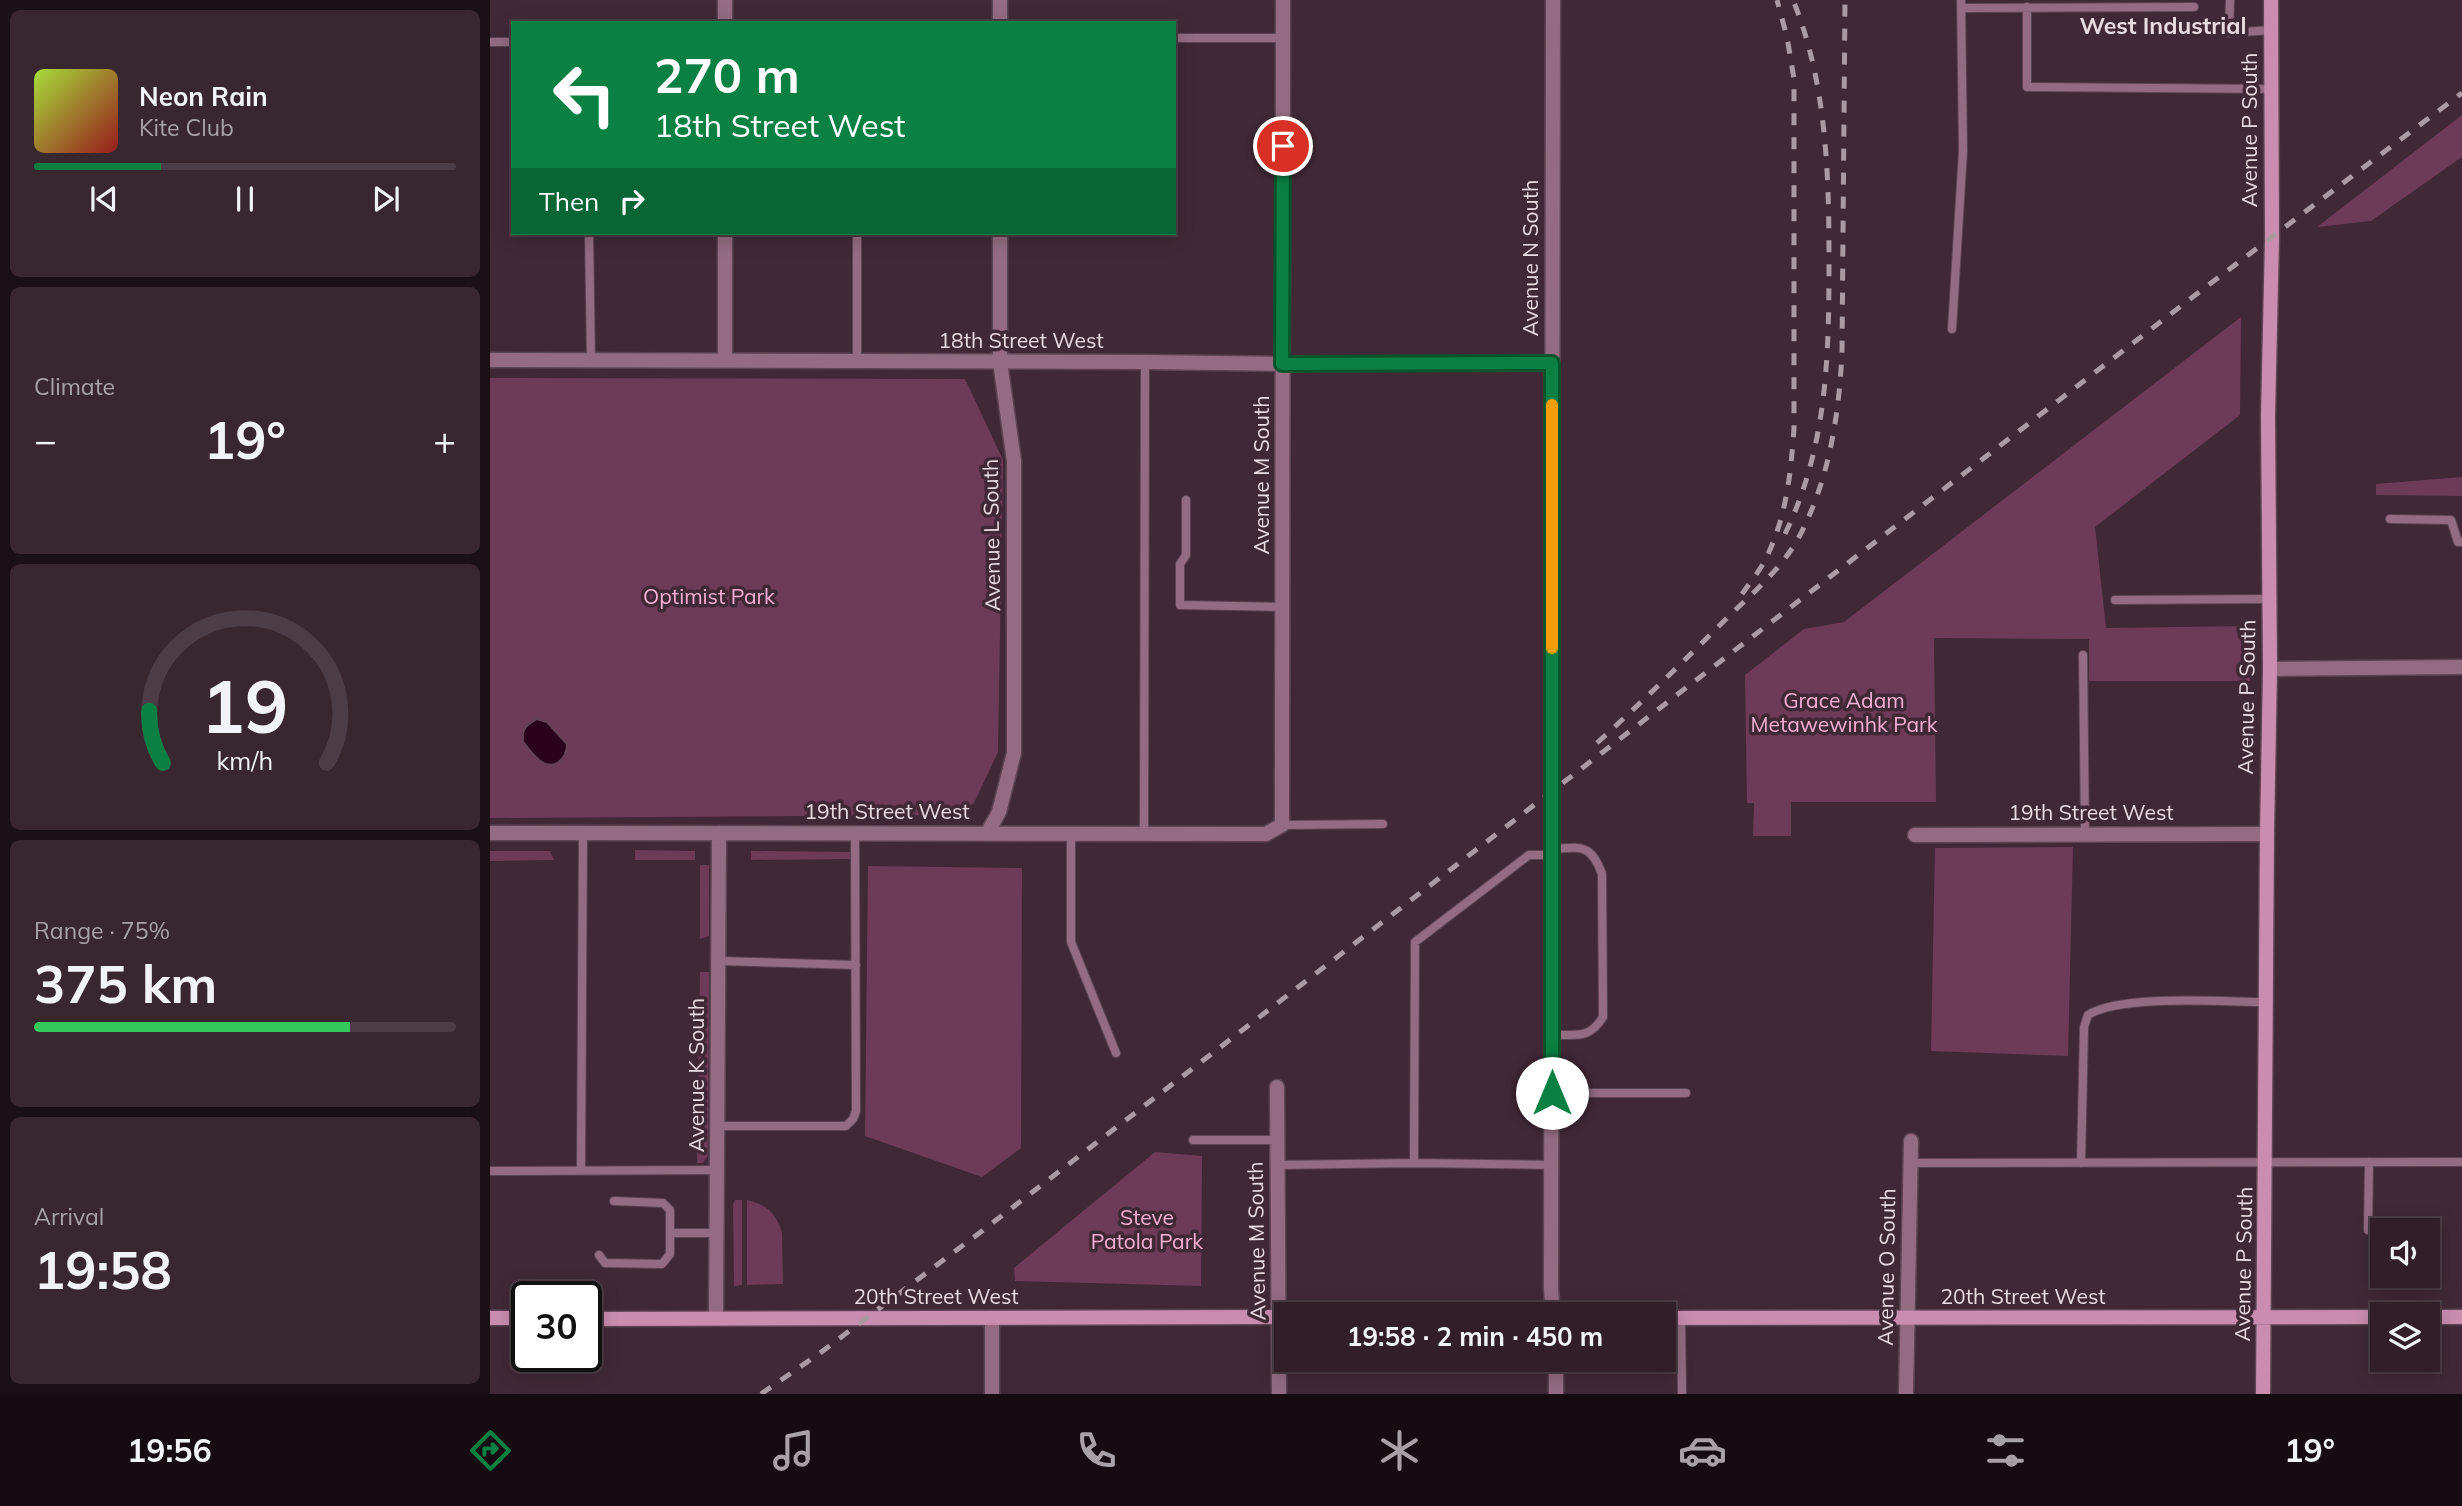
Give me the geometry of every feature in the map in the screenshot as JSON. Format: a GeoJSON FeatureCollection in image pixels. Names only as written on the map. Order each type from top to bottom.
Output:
{"type":"FeatureCollection","features":[{"type":"Feature","properties":{"kind":"main road","name":"Avenue P South"},"geometry":{"type":"LineString","coordinates":[[2263,1394],[2270,669],[2268,416],[2272,239],[2272,0]]}},
{"type":"Feature","properties":{"kind":"main road","name":"20th Street West"},"geometry":{"type":"LineString","coordinates":[[602,1319],[1274,1317]]}},
{"type":"Feature","properties":{"kind":"main road","name":"20th Street West"},"geometry":{"type":"LineString","coordinates":[[1676,1318],[2370,1317]]}},
{"type":"Feature","properties":{"kind":"main road"},"geometry":{"type":"LineString","coordinates":[[2440,1317],[2462,1317]]}},
{"type":"Feature","properties":{"kind":"main road"},"geometry":{"type":"LineString","coordinates":[[490,1318],[511,1318]]}},
{"type":"Feature","properties":{"kind":"street"},"geometry":{"type":"LineString","coordinates":[[725,0],[725,21]]}},
{"type":"Feature","properties":{"kind":"street"},"geometry":{"type":"LineString","coordinates":[[1000,0],[1000,21]]}},
{"type":"Feature","properties":{"kind":"street","name":"Avenue M South"},"geometry":{"type":"LineString","coordinates":[[1282,825],[1283,0]]}},
{"type":"Feature","properties":{"kind":"street","name":"Avenue N South"},"geometry":{"type":"LineString","coordinates":[[1553,0],[1553,1302]]}},
{"type":"Feature","properties":{"kind":"street"},"geometry":{"type":"LineString","coordinates":[[725,235],[725,360]]}},
{"type":"Feature","properties":{"kind":"street","name":"Avenue L South"},"geometry":{"type":"LineString","coordinates":[[988,832],[999,812],[1014,753],[1014,461],[1000,362],[1000,235]]}},
{"type":"Feature","properties":{"kind":"street","name":"18th Street West"},"geometry":{"type":"LineString","coordinates":[[490,360],[1552,363]]}},
{"type":"Feature","properties":{"kind":"street"},"geometry":{"type":"LineString","coordinates":[[2270,669],[2462,667]]}},
{"type":"Feature","properties":{"kind":"street","name":"19th Street West"},"geometry":{"type":"LineString","coordinates":[[490,833],[1266,834],[1282,825]]}},
{"type":"Feature","properties":{"kind":"street","name":"Avenue K South"},"geometry":{"type":"LineString","coordinates":[[716,1318],[719,833]]}},
{"type":"Feature","properties":{"kind":"street","name":"19th Street West"},"geometry":{"type":"LineString","coordinates":[[1915,835],[2267,834]]}},
{"type":"Feature","properties":{"kind":"street","name":"Avenue M South"},"geometry":{"type":"LineString","coordinates":[[1276,1087],[1282,1302]]}},
{"type":"Feature","properties":{"kind":"street","name":"Avenue O South"},"geometry":{"type":"LineString","coordinates":[[1906,1394],[1911,1140]]}},
{"type":"Feature","properties":{"kind":"street"},"geometry":{"type":"LineString","coordinates":[[992,1318],[992,1394]]}},
{"type":"Feature","properties":{"kind":"street","name":"Avenue M South"},"geometry":{"type":"LineString","coordinates":[[1279,1394],[1280,1372]]}},
{"type":"Feature","properties":{"kind":"street"},"geometry":{"type":"LineString","coordinates":[[1556,1372],[1556,1394]]}},
{"type":"Feature","properties":{"kind":"lane"},"geometry":{"type":"LineString","coordinates":[[2230,0],[2229,33],[2271,30]]}},
{"type":"Feature","properties":{"kind":"lane"},"geometry":{"type":"LineString","coordinates":[[1952,329],[1963,151],[1961,4],[2027,7],[2194,7]]}},
{"type":"Feature","properties":{"kind":"lane"},"geometry":{"type":"LineString","coordinates":[[2027,7],[2027,87],[2271,89]]}},
{"type":"Feature","properties":{"kind":"lane"},"geometry":{"type":"LineString","coordinates":[[1176,38],[1283,37]]}},
{"type":"Feature","properties":{"kind":"lane"},"geometry":{"type":"LineString","coordinates":[[490,42],[511,42]]}},
{"type":"Feature","properties":{"kind":"lane"},"geometry":{"type":"LineString","coordinates":[[589,235],[591,361]]}},
{"type":"Feature","properties":{"kind":"lane"},"geometry":{"type":"LineString","coordinates":[[857,361],[858,235]]}},
{"type":"Feature","properties":{"kind":"lane"},"geometry":{"type":"LineString","coordinates":[[1144,834],[1145,362]]}},
{"type":"Feature","properties":{"kind":"lane"},"geometry":{"type":"LineString","coordinates":[[1186,500],[1186,555],[1180,564],[1180,605],[1283,607]]}},
{"type":"Feature","properties":{"kind":"lane"},"geometry":{"type":"LineString","coordinates":[[2390,519],[2451,520],[2458,542],[2462,542]]}},
{"type":"Feature","properties":{"kind":"lane"},"geometry":{"type":"LineString","coordinates":[[2115,600],[2269,599]]}},
{"type":"Feature","properties":{"kind":"lane"},"geometry":{"type":"LineString","coordinates":[[2082,655],[2085,834]]}},
{"type":"Feature","properties":{"kind":"lane"},"geometry":{"type":"LineString","coordinates":[[1282,825],[1382,824]]}},
{"type":"Feature","properties":{"kind":"lane"},"geometry":{"type":"LineString","coordinates":[[581,1171],[583,833]]}},
{"type":"Feature","properties":{"kind":"lane"},"geometry":{"type":"LineString","coordinates":[[718,1126],[845,1126],[853,1119],[856,1111],[855,833]]}},
{"type":"Feature","properties":{"kind":"lane"},"geometry":{"type":"LineString","coordinates":[[1071,833],[1071,942],[1116,1053]]}},
{"type":"Feature","properties":{"kind":"lane"},"geometry":{"type":"LineString","coordinates":[[1414,1163],[1415,942],[1529,855],[1581,847],[1596,857],[1602,874],[1603,1017],[1596,1028],[1587,1034],[1552,1035]]}},
{"type":"Feature","properties":{"kind":"lane"},"geometry":{"type":"LineString","coordinates":[[719,961],[856,965]]}},
{"type":"Feature","properties":{"kind":"lane"},"geometry":{"type":"LineString","coordinates":[[2081,1163],[2084,1027],[2088,1015],[2100,1008],[2144,1002],[2266,1002]]}},
{"type":"Feature","properties":{"kind":"lane"},"geometry":{"type":"LineString","coordinates":[[1552,1093],[1686,1093]]}},
{"type":"Feature","properties":{"kind":"lane"},"geometry":{"type":"LineString","coordinates":[[1194,1140],[1277,1140]]}},
{"type":"Feature","properties":{"kind":"lane"},"geometry":{"type":"LineString","coordinates":[[2368,1230],[2370,1162]]}},
{"type":"Feature","properties":{"kind":"lane"},"geometry":{"type":"LineString","coordinates":[[1909,1163],[2462,1162]]}},
{"type":"Feature","properties":{"kind":"lane"},"geometry":{"type":"LineString","coordinates":[[1277,1165],[1552,1165]]}},
{"type":"Feature","properties":{"kind":"lane"},"geometry":{"type":"LineString","coordinates":[[490,1171],[717,1171]]}},
{"type":"Feature","properties":{"kind":"lane"},"geometry":{"type":"LineString","coordinates":[[599,1255],[605,1263],[662,1264],[670,1254],[670,1210],[663,1203],[614,1201]]}},
{"type":"Feature","properties":{"kind":"lane"},"geometry":{"type":"LineString","coordinates":[[670,1233],[717,1233]]}},
{"type":"Feature","properties":{"kind":"lane"},"geometry":{"type":"LineString","coordinates":[[1681,1318],[1682,1394]]}},
{"type":"Feature","properties":{"kind":"green space"},"geometry":{"type":"Polygon","coordinates":[[[2462,115],[2462,157],[2371,221],[2317,227],[2462,115]]]}},
{"type":"Feature","properties":{"kind":"green space","name":"Grace Adam Metawewinhk Park"},"geometry":{"type":"Polygon","coordinates":[[[2241,317],[2240,415],[2095,527],[2106,628],[2250,626],[2250,681],[2089,681],[2089,639],[1934,638],[1936,802],[1791,802],[1791,836],[1753,836],[1754,803],[1747,803],[1745,675],[1804,629],[1844,622],[2241,317]]]}},
{"type":"Feature","properties":{"kind":"green space","name":"Optimist Park"},"geometry":{"type":"Polygon","coordinates":[[[490,378],[965,379],[1003,460],[998,752],[974,803],[959,815],[490,818],[490,378]]]}},
{"type":"Feature","properties":{"kind":"green space"},"geometry":{"type":"Polygon","coordinates":[[[2462,477],[2462,496],[2376,495],[2376,484],[2462,477]]]}},
{"type":"Feature","properties":{"kind":"green space"},"geometry":{"type":"Polygon","coordinates":[[[2073,847],[2068,1056],[1931,1051],[1935,848],[2073,847]]]}},
{"type":"Feature","properties":{"kind":"green space"},"geometry":{"type":"Polygon","coordinates":[[[635,850],[695,851],[695,860],[635,860],[635,850]]]}},
{"type":"Feature","properties":{"kind":"green space"},"geometry":{"type":"Polygon","coordinates":[[[490,851],[550,851],[554,860],[490,861],[490,851]]]}},
{"type":"Feature","properties":{"kind":"green space"},"geometry":{"type":"Polygon","coordinates":[[[751,851],[851,852],[852,859],[751,860],[751,851]]]}},
{"type":"Feature","properties":{"kind":"green space"},"geometry":{"type":"Polygon","coordinates":[[[700,865],[709,865],[709,936],[700,939],[700,865]]]}},
{"type":"Feature","properties":{"kind":"green space"},"geometry":{"type":"Polygon","coordinates":[[[868,866],[1022,868],[1021,1148],[982,1177],[865,1136],[868,866]]]}},
{"type":"Feature","properties":{"kind":"green space"},"geometry":{"type":"Polygon","coordinates":[[[700,972],[709,972],[708,1155],[703,1163],[697,1163],[700,972]]]}},
{"type":"Feature","properties":{"kind":"green space","name":"Steve Patola Park"},"geometry":{"type":"Polygon","coordinates":[[[1155,1152],[1202,1156],[1201,1286],[1015,1281],[1014,1268],[1155,1152]]]}},
{"type":"Feature","properties":{"kind":"green space"},"geometry":{"type":"Polygon","coordinates":[[[735,1200],[742,1200],[742,1285],[734,1286],[733,1204],[735,1200]]]}},
{"type":"Feature","properties":{"kind":"green space"},"geometry":{"type":"Polygon","coordinates":[[[747,1200],[770,1211],[780,1226],[783,1284],[747,1285],[747,1200]]]}},
{"type":"Feature","properties":{"kind":"shaded area"},"geometry":{"type":"Polygon","coordinates":[[[537,719],[547,722],[567,744],[565,755],[559,762],[550,765],[539,760],[523,742],[525,728],[537,719]]]}},
{"type":"Feature","properties":{"kind":"railway"},"geometry":{"type":"LineString","coordinates":[[1742,594],[1766,558],[1780,522],[1790,476],[1794,428],[1794,79],[1777,0]]}},
{"type":"Feature","properties":{"kind":"railway"},"geometry":{"type":"LineString","coordinates":[[1785,534],[1799,501],[1818,433],[1826,364],[1829,293],[1828,192],[1819,94],[1813,62],[1793,0]]}},
{"type":"Feature","properties":{"kind":"railway"},"geometry":{"type":"LineString","coordinates":[[1597,743],[1776,570],[1799,537],[1818,493],[1835,424],[1842,352],[1845,0]]}},
{"type":"Feature","properties":{"kind":"railway"},"geometry":{"type":"LineString","coordinates":[[761,1394],[982,1231],[2194,296],[2462,93]]}},
{"type":"Feature","properties":{"kind":"slow traffic"},"geometry":{"type":"LineString","coordinates":[[1552,405],[1552,648]]}},
{"type":"Feature","properties":{"kind":"district","name":"West Industrial"},"geometry":{"type":"Point","coordinates":[2163,26]}},
{"type":"Feature","properties":{"kind":"route"},"geometry":{"type":"LineString","coordinates":[[1283,146],[1282,364],[1552,363],[1552,1093]]}}]}
